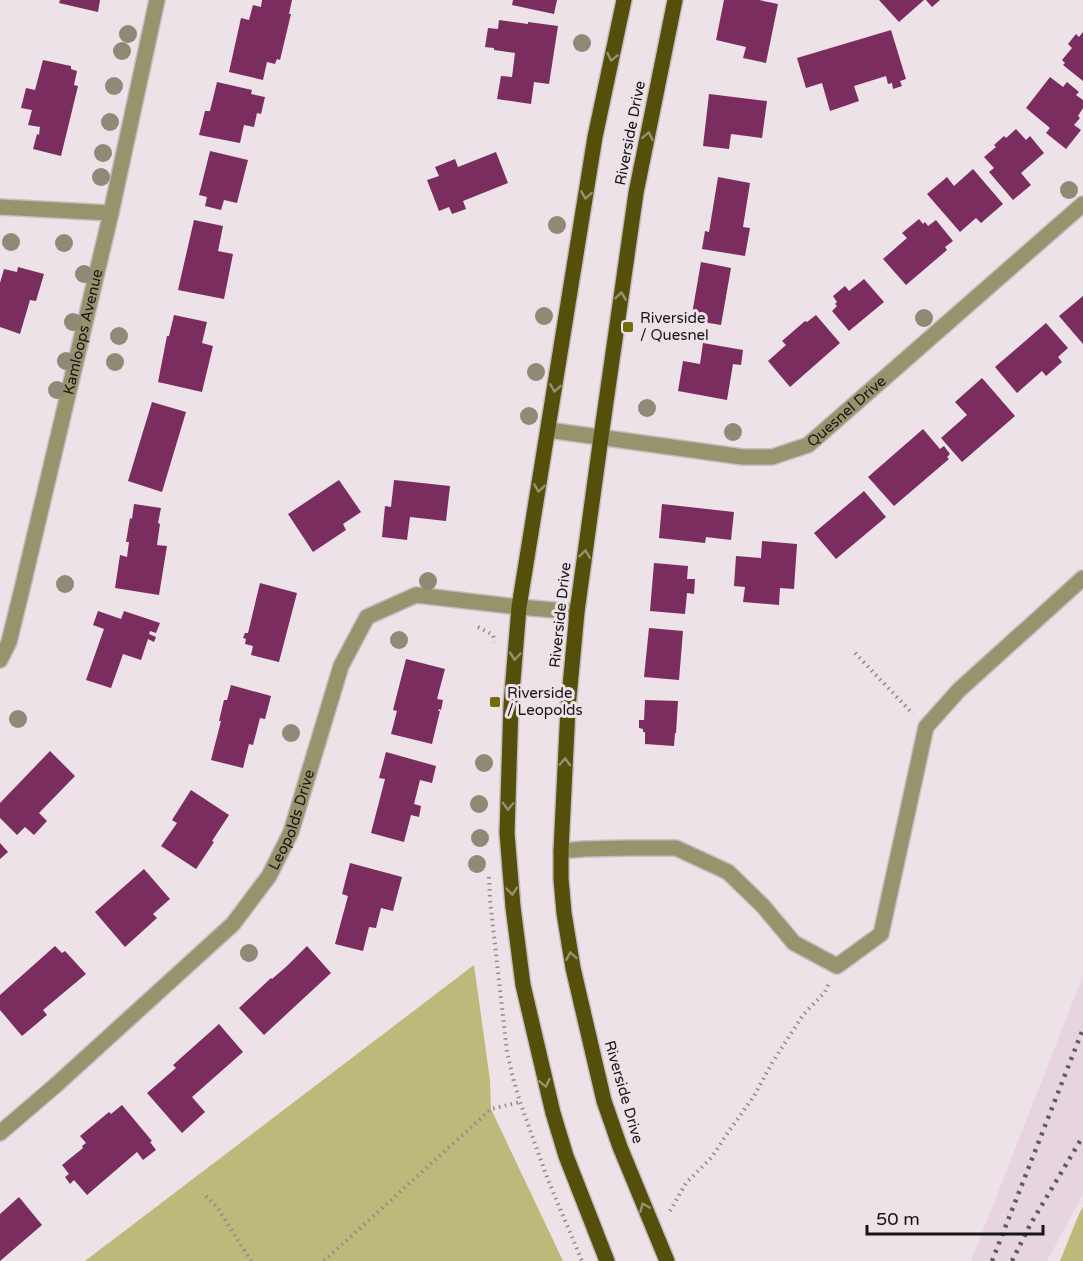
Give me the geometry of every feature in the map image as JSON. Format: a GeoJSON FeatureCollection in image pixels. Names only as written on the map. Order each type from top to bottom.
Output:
{"type":"FeatureCollection","features":[{"type":"Feature","properties":{"kind":"main road"},"geometry":{"type":"LineString","coordinates":[[607,1261],[566,1156],[553,1113],[522,984],[507,833],[511,705],[519,607],[595,137],[624,0]]}},
{"type":"Feature","properties":{"kind":"main road","name":"Riverside Drive"},"geometry":{"type":"LineString","coordinates":[[667,1261],[620,1147],[604,1101],[571,957],[564,913],[561,851],[568,708],[601,437],[636,193],[675,0]]}},
{"type":"Feature","properties":{"kind":"street","name":"Kamloops Avenue"},"geometry":{"type":"LineString","coordinates":[[0,660],[9,642],[22,589],[111,213],[157,0]]}},
{"type":"Feature","properties":{"kind":"street","name":"Quesnel Drive"},"geometry":{"type":"LineString","coordinates":[[548,430],[743,457],[772,457],[808,445],[1083,204]]}},
{"type":"Feature","properties":{"kind":"street"},"geometry":{"type":"LineString","coordinates":[[0,207],[111,213]]}},
{"type":"Feature","properties":{"kind":"street"},"geometry":{"type":"LineString","coordinates":[[561,851],[676,848],[728,872],[763,906],[794,943],[837,966],[880,933],[926,727],[959,690],[1083,579]]}},
{"type":"Feature","properties":{"kind":"street","name":"Leopolds Drive"},"geometry":{"type":"LineString","coordinates":[[0,1133],[233,924],[269,876],[291,832],[341,666],[367,617],[416,595],[578,612]]}},
{"type":"Feature","properties":{"kind":"path"},"geometry":{"type":"LineString","coordinates":[[855,653],[926,727]]}},
{"type":"Feature","properties":{"kind":"path"},"geometry":{"type":"LineString","coordinates":[[670,1210],[686,1183],[712,1157],[754,1096],[802,1015],[825,993],[837,966]]}},
{"type":"Feature","properties":{"kind":"path"},"geometry":{"type":"LineString","coordinates":[[324,1261],[491,1109],[520,1102]]}},
{"type":"Feature","properties":{"kind":"path"},"geometry":{"type":"LineString","coordinates":[[206,1196],[217,1207],[251,1261]]}},
{"type":"Feature","properties":{"kind":"shaded area"},"geometry":{"type":"Polygon","coordinates":[[[474,965],[490,1080],[491,1109],[563,1261],[85,1261],[474,965]]]}},
{"type":"Feature","properties":{"kind":"shaded area"},"geometry":{"type":"Polygon","coordinates":[[[1083,976],[1083,1194],[1047,1261],[971,1261],[1083,976]]]}},
{"type":"Feature","properties":{"kind":"shaded area"},"geometry":{"type":"Polygon","coordinates":[[[1083,1207],[1083,1261],[1060,1261],[1079,1214],[1083,1207]]]}},
{"type":"Feature","properties":{"kind":"building"},"geometry":{"type":"Polygon","coordinates":[[[60,0],[100,0],[98,12],[59,3],[60,0]]]}},
{"type":"Feature","properties":{"kind":"building"},"geometry":{"type":"Polygon","coordinates":[[[262,0],[292,0],[280,60],[277,59],[275,64],[267,62],[263,80],[229,72],[241,18],[249,20],[253,5],[261,7],[262,0]]]}},
{"type":"Feature","properties":{"kind":"building"},"geometry":{"type":"Polygon","coordinates":[[[513,0],[557,0],[554,14],[512,5],[513,0]]]}},
{"type":"Feature","properties":{"kind":"building"},"geometry":{"type":"Polygon","coordinates":[[[724,0],[759,0],[778,4],[766,63],[743,58],[746,47],[716,40],[724,0]]]}},
{"type":"Feature","properties":{"kind":"building"},"geometry":{"type":"Polygon","coordinates":[[[879,0],[924,0],[899,22],[879,0]]]}},
{"type":"Feature","properties":{"kind":"building"},"geometry":{"type":"Polygon","coordinates":[[[926,0],[940,0],[932,7],[926,0]]]}},
{"type":"Feature","properties":{"kind":"building"},"geometry":{"type":"Polygon","coordinates":[[[499,20],[558,26],[549,84],[534,82],[531,104],[497,99],[501,76],[512,77],[515,53],[485,47],[488,28],[498,29],[499,20]]]}},
{"type":"Feature","properties":{"kind":"building"},"geometry":{"type":"Polygon","coordinates":[[[891,30],[906,79],[900,81],[902,86],[893,89],[892,83],[888,84],[886,76],[854,86],[859,101],[830,111],[822,83],[806,88],[797,58],[891,30]]]}},
{"type":"Feature","properties":{"kind":"building"},"geometry":{"type":"Polygon","coordinates":[[[1083,32],[1083,81],[1063,65],[1065,63],[1062,60],[1072,48],[1068,44],[1076,34],[1079,37],[1083,32]]]}},
{"type":"Feature","properties":{"kind":"building"},"geometry":{"type":"Polygon","coordinates":[[[43,60],[71,66],[71,69],[77,71],[74,85],[78,86],[61,156],[33,149],[40,127],[28,125],[32,110],[21,108],[26,88],[35,90],[43,60]]]}},
{"type":"Feature","properties":{"kind":"building"},"geometry":{"type":"Polygon","coordinates":[[[1050,77],[1063,87],[1067,82],[1079,92],[1076,95],[1083,100],[1083,108],[1078,116],[1080,118],[1074,125],[1081,130],[1066,149],[1046,133],[1050,128],[1026,108],[1050,77]]]}},
{"type":"Feature","properties":{"kind":"building"},"geometry":{"type":"Polygon","coordinates":[[[217,82],[252,90],[251,94],[265,97],[261,114],[257,113],[254,127],[244,125],[240,143],[199,135],[205,111],[210,111],[217,82]]]}},
{"type":"Feature","properties":{"kind":"building"},"geometry":{"type":"Polygon","coordinates":[[[709,94],[767,101],[762,138],[731,134],[729,149],[703,146],[709,94]]]}},
{"type":"Feature","properties":{"kind":"building"},"geometry":{"type":"Polygon","coordinates":[[[1016,129],[1026,140],[1030,136],[1044,153],[1021,173],[1031,185],[1013,200],[989,172],[994,168],[984,157],[1004,136],[1006,138],[1016,129]]]}},
{"type":"Feature","properties":{"kind":"building"},"geometry":{"type":"Polygon","coordinates":[[[210,151],[248,160],[237,203],[224,200],[221,210],[205,206],[207,197],[199,195],[210,151]]]}},
{"type":"Feature","properties":{"kind":"building"},"geometry":{"type":"Polygon","coordinates":[[[496,152],[508,183],[463,201],[466,209],[452,214],[449,207],[439,211],[427,180],[439,176],[435,167],[455,159],[458,167],[496,152]]]}},
{"type":"Feature","properties":{"kind":"building"},"geometry":{"type":"Polygon","coordinates":[[[973,169],[1003,204],[981,223],[976,218],[960,232],[927,194],[947,177],[954,186],[973,169]]]}},
{"type":"Feature","properties":{"kind":"building"},"geometry":{"type":"Polygon","coordinates":[[[718,177],[750,183],[743,227],[750,228],[745,256],[702,249],[705,231],[709,232],[718,177]]]}},
{"type":"Feature","properties":{"kind":"building"},"geometry":{"type":"Polygon","coordinates":[[[919,219],[928,226],[936,220],[953,241],[945,247],[947,250],[906,285],[883,259],[907,238],[902,233],[919,219]]]}},
{"type":"Feature","properties":{"kind":"building"},"geometry":{"type":"Polygon","coordinates":[[[194,220],[223,226],[218,251],[233,254],[224,299],[178,290],[194,220]]]}},
{"type":"Feature","properties":{"kind":"building"},"geometry":{"type":"Polygon","coordinates":[[[701,262],[731,268],[721,325],[691,320],[701,262]]]}},
{"type":"Feature","properties":{"kind":"building"},"geometry":{"type":"Polygon","coordinates":[[[18,267],[44,274],[36,301],[30,300],[20,334],[0,327],[0,283],[4,269],[17,272],[18,267]]]}},
{"type":"Feature","properties":{"kind":"building"},"geometry":{"type":"Polygon","coordinates":[[[864,279],[884,302],[849,331],[832,311],[837,306],[833,296],[845,286],[849,291],[864,279]]]}},
{"type":"Feature","properties":{"kind":"building"},"geometry":{"type":"Polygon","coordinates":[[[1083,296],[1083,344],[1059,316],[1083,296]]]}},
{"type":"Feature","properties":{"kind":"building"},"geometry":{"type":"Polygon","coordinates":[[[174,315],[207,322],[202,343],[213,346],[202,392],[158,382],[167,336],[169,336],[174,315]]]}},
{"type":"Feature","properties":{"kind":"building"},"geometry":{"type":"Polygon","coordinates":[[[816,315],[840,343],[790,387],[768,361],[786,345],[782,341],[805,321],[807,322],[816,315]]]}},
{"type":"Feature","properties":{"kind":"building"},"geometry":{"type":"Polygon","coordinates":[[[1046,323],[1068,348],[1058,357],[1062,362],[1046,376],[1042,371],[1017,393],[995,367],[1046,323]]]}},
{"type":"Feature","properties":{"kind":"building"},"geometry":{"type":"Polygon","coordinates":[[[703,343],[743,350],[741,365],[733,364],[727,400],[678,391],[683,361],[700,364],[703,343]]]}},
{"type":"Feature","properties":{"kind":"building"},"geometry":{"type":"Polygon","coordinates":[[[982,378],[1015,416],[962,462],[941,438],[967,415],[955,402],[982,378]]]}},
{"type":"Feature","properties":{"kind":"building"},"geometry":{"type":"Polygon","coordinates":[[[152,402],[186,412],[162,492],[128,481],[152,402]]]}},
{"type":"Feature","properties":{"kind":"building"},"geometry":{"type":"Polygon","coordinates":[[[923,429],[940,449],[944,446],[950,454],[947,457],[949,459],[894,506],[868,477],[923,429]]]}},
{"type":"Feature","properties":{"kind":"building"},"geometry":{"type":"Polygon","coordinates":[[[339,480],[361,512],[343,524],[346,530],[313,552],[288,514],[339,480]]]}},
{"type":"Feature","properties":{"kind":"building"},"geometry":{"type":"Polygon","coordinates":[[[394,480],[450,486],[446,521],[410,517],[407,540],[382,537],[385,506],[391,507],[394,480]]]}},
{"type":"Feature","properties":{"kind":"building"},"geometry":{"type":"Polygon","coordinates":[[[864,491],[886,517],[836,559],[814,533],[864,491]]]}},
{"type":"Feature","properties":{"kind":"building"},"geometry":{"type":"Polygon","coordinates":[[[134,504],[161,508],[157,545],[167,546],[159,595],[115,588],[120,555],[127,557],[129,542],[126,542],[134,504]]]}},
{"type":"Feature","properties":{"kind":"building"},"geometry":{"type":"Polygon","coordinates":[[[662,504],[734,512],[731,540],[706,537],[705,543],[659,538],[662,504]]]}},
{"type":"Feature","properties":{"kind":"building"},"geometry":{"type":"Polygon","coordinates":[[[762,541],[797,544],[794,589],[780,588],[779,605],[743,602],[745,587],[734,586],[736,556],[761,558],[762,541]]]}},
{"type":"Feature","properties":{"kind":"building"},"geometry":{"type":"Polygon","coordinates":[[[654,563],[688,566],[687,579],[695,579],[694,594],[687,593],[685,614],[650,611],[654,563]]]}},
{"type":"Feature","properties":{"kind":"building"},"geometry":{"type":"Polygon","coordinates":[[[260,583],[297,593],[279,662],[251,655],[253,646],[245,644],[246,639],[243,638],[245,633],[248,633],[260,583]]]}},
{"type":"Feature","properties":{"kind":"building"},"geometry":{"type":"Polygon","coordinates":[[[98,611],[121,619],[124,611],[160,623],[156,633],[150,631],[149,634],[156,637],[154,642],[148,639],[141,660],[123,654],[111,688],[86,680],[104,629],[93,625],[98,611]]]}},
{"type":"Feature","properties":{"kind":"building"},"geometry":{"type":"Polygon","coordinates":[[[649,628],[683,631],[679,680],[644,677],[649,628]]]}},
{"type":"Feature","properties":{"kind":"building"},"geometry":{"type":"Polygon","coordinates":[[[406,659],[445,669],[437,699],[443,700],[441,710],[438,711],[440,711],[432,744],[391,734],[397,711],[393,710],[406,659]]]}},
{"type":"Feature","properties":{"kind":"building"},"geometry":{"type":"Polygon","coordinates":[[[231,685],[271,696],[265,719],[260,718],[253,745],[249,744],[243,768],[211,760],[224,700],[227,700],[231,685]]]}},
{"type":"Feature","properties":{"kind":"building"},"geometry":{"type":"Polygon","coordinates":[[[645,700],[678,701],[674,746],[645,744],[645,732],[639,728],[639,720],[644,720],[645,700]]]}},
{"type":"Feature","properties":{"kind":"building"},"geometry":{"type":"Polygon","coordinates":[[[50,751],[75,776],[39,813],[47,821],[34,835],[25,827],[17,835],[0,818],[0,803],[50,751]]]}},
{"type":"Feature","properties":{"kind":"building"},"geometry":{"type":"Polygon","coordinates":[[[386,752],[436,766],[432,783],[420,780],[414,804],[421,806],[419,817],[411,815],[404,842],[371,833],[385,779],[379,778],[386,752]]]}},
{"type":"Feature","properties":{"kind":"building"},"geometry":{"type":"Polygon","coordinates":[[[191,790],[229,815],[196,869],[161,846],[177,823],[172,820],[191,790]]]}},
{"type":"Feature","properties":{"kind":"building"},"geometry":{"type":"Polygon","coordinates":[[[0,843],[8,852],[0,859],[0,843]]]}},
{"type":"Feature","properties":{"kind":"building"},"geometry":{"type":"Polygon","coordinates":[[[350,863],[402,877],[393,911],[381,908],[376,928],[369,927],[363,951],[335,944],[348,896],[342,894],[350,863]]]}},
{"type":"Feature","properties":{"kind":"building"},"geometry":{"type":"Polygon","coordinates":[[[144,869],[170,899],[153,914],[157,918],[125,947],[95,912],[144,869]]]}},
{"type":"Feature","properties":{"kind":"building"},"geometry":{"type":"Polygon","coordinates":[[[55,946],[62,953],[65,951],[86,974],[43,1010],[47,1015],[22,1036],[0,1010],[0,995],[55,946]]]}},
{"type":"Feature","properties":{"kind":"building"},"geometry":{"type":"Polygon","coordinates":[[[307,946],[331,973],[264,1035],[239,1008],[307,946]]]}},
{"type":"Feature","properties":{"kind":"building"},"geometry":{"type":"Polygon","coordinates":[[[219,1024],[243,1052],[192,1097],[205,1112],[182,1133],[147,1093],[176,1068],[173,1065],[219,1024]]]}},
{"type":"Feature","properties":{"kind":"building"},"geometry":{"type":"Polygon","coordinates":[[[122,1105],[152,1141],[150,1142],[156,1150],[143,1160],[137,1152],[87,1195],[74,1180],[70,1184],[65,1177],[69,1174],[62,1165],[83,1148],[82,1146],[86,1143],[80,1136],[109,1112],[111,1114],[122,1105]]]}},
{"type":"Feature","properties":{"kind":"building"},"geometry":{"type":"Polygon","coordinates":[[[19,1197],[42,1225],[0,1261],[0,1214],[19,1197]]]}},
{"type":"Feature","properties":{"kind":"railway"},"geometry":{"type":"LineString","coordinates":[[992,1261],[1083,1029]]}},
{"type":"Feature","properties":{"kind":"railway"},"geometry":{"type":"LineString","coordinates":[[1012,1261],[1030,1225],[1083,1136]]}},
{"type":"Feature","properties":{"kind":"place","name":"Riverside / Quesnel"},"geometry":{"type":"Point","coordinates":[628,327]}},
{"type":"Feature","properties":{"kind":"place","name":"Riverside / Leopolds"},"geometry":{"type":"Point","coordinates":[495,702]}}]}
